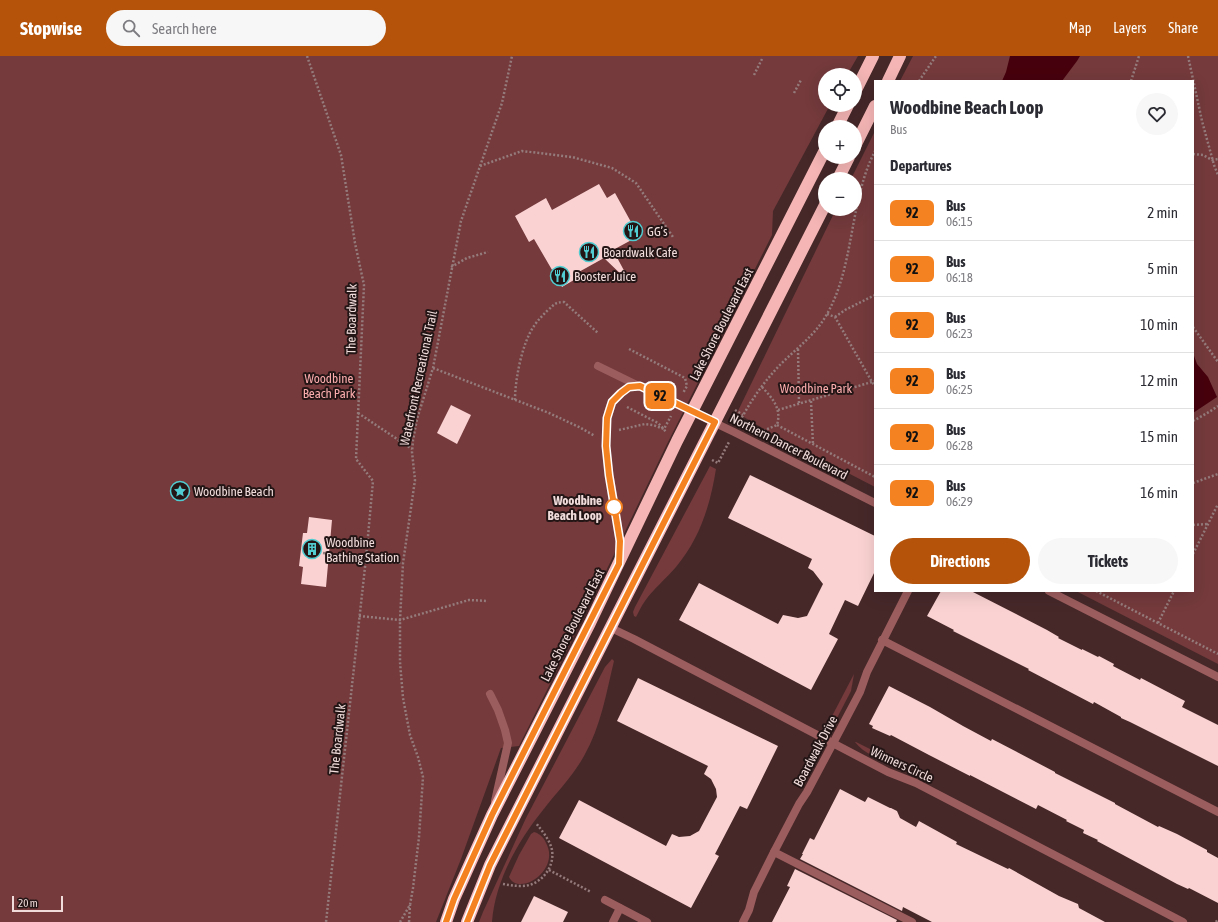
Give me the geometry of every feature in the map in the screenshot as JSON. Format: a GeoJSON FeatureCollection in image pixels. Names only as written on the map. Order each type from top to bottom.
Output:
{"type":"FeatureCollection","features":[{"type":"Feature","properties":{"kind":"highway"},"geometry":{"type":"LineString","coordinates":[[862,78],[873,56]]}},
{"type":"Feature","properties":{"kind":"highway"},"geometry":{"type":"LineString","coordinates":[[888,80],[900,56]]}},
{"type":"Feature","properties":{"kind":"highway"},"geometry":{"type":"LineString","coordinates":[[862,132],[874,108]]}},
{"type":"Feature","properties":{"kind":"highway","name":"Lake Shore Boulevard East"},"geometry":{"type":"LineString","coordinates":[[446,922],[454,899],[492,815],[619,564],[677,441],[818,164]]}},
{"type":"Feature","properties":{"kind":"highway"},"geometry":{"type":"LineString","coordinates":[[467,922],[490,865],[819,216]]}},
{"type":"Feature","properties":{"kind":"street","name":"Northern Dancer Boulevard"},"geometry":{"type":"LineString","coordinates":[[598,366],[715,422],[874,502]]}},
{"type":"Feature","properties":{"kind":"street"},"geometry":{"type":"LineString","coordinates":[[619,564],[620,541],[609,475],[606,446],[607,418],[612,402],[621,393],[629,387],[640,386]]}},
{"type":"Feature","properties":{"kind":"street","name":"Boardwalk Drive"},"geometry":{"type":"LineString","coordinates":[[743,922],[749,910],[754,892],[799,804],[808,792],[860,692],[867,672],[882,640],[907,592]]}},
{"type":"Feature","properties":{"kind":"street"},"geometry":{"type":"LineString","coordinates":[[1052,592],[1218,677]]}},
{"type":"Feature","properties":{"kind":"street","name":"Winners Circle"},"geometry":{"type":"LineString","coordinates":[[611,628],[888,772],[916,783],[1182,922]]}},
{"type":"Feature","properties":{"kind":"street"},"geometry":{"type":"LineString","coordinates":[[882,640],[1218,812]]}},
{"type":"Feature","properties":{"kind":"street"},"geometry":{"type":"LineString","coordinates":[[490,694],[498,710],[508,743],[492,815]]}},
{"type":"Feature","properties":{"kind":"street"},"geometry":{"type":"LineString","coordinates":[[774,852],[912,922]]}},
{"type":"Feature","properties":{"kind":"street"},"geometry":{"type":"LineString","coordinates":[[605,900],[647,922]]}},
{"type":"Feature","properties":{"kind":"street"},"geometry":{"type":"LineString","coordinates":[[613,922],[620,908]]}},
{"type":"Feature","properties":{"kind":"path","name":"The Boardwalk"},"geometry":{"type":"LineString","coordinates":[[307,56],[341,155],[355,243],[364,284],[356,459],[373,481],[344,771],[326,922]]}},
{"type":"Feature","properties":{"kind":"path","name":"Waterfront Recreational Trail"},"geometry":{"type":"LineString","coordinates":[[400,922],[410,905],[413,888],[419,837],[423,777],[410,735],[403,698],[400,662],[400,620],[403,563],[414,480],[412,449],[418,419],[433,368],[460,221],[502,104],[512,56]]}},
{"type":"Feature","properties":{"kind":"path"},"geometry":{"type":"LineString","coordinates":[[920,80],[936,56]]}},
{"type":"Feature","properties":{"kind":"path"},"geometry":{"type":"LineString","coordinates":[[1131,80],[1139,56]]}},
{"type":"Feature","properties":{"kind":"path"},"geometry":{"type":"LineString","coordinates":[[1188,56],[1193,80]]}},
{"type":"Feature","properties":{"kind":"path"},"geometry":{"type":"LineString","coordinates":[[754,75],[762,59]]}},
{"type":"Feature","properties":{"kind":"path"},"geometry":{"type":"LineString","coordinates":[[794,93],[801,80]]}},
{"type":"Feature","properties":{"kind":"path"},"geometry":{"type":"LineString","coordinates":[[1194,84],[1212,160],[1218,175]]}},
{"type":"Feature","properties":{"kind":"path"},"geometry":{"type":"LineString","coordinates":[[480,166],[522,150],[572,158],[612,168],[636,183],[673,237]]}},
{"type":"Feature","properties":{"kind":"path"},"geometry":{"type":"LineString","coordinates":[[744,415],[762,387],[779,366],[812,335],[827,314],[838,292],[862,186],[874,153]]}},
{"type":"Feature","properties":{"kind":"path"},"geometry":{"type":"LineString","coordinates":[[1194,154],[1203,155],[1212,160],[1218,159]]}},
{"type":"Feature","properties":{"kind":"path"},"geometry":{"type":"LineString","coordinates":[[451,267],[468,258],[488,252]]}},
{"type":"Feature","properties":{"kind":"path"},"geometry":{"type":"LineString","coordinates":[[835,317],[845,310],[874,296]]}},
{"type":"Feature","properties":{"kind":"path"},"geometry":{"type":"LineString","coordinates":[[515,400],[519,366],[524,348],[533,327],[557,302],[564,302],[598,333]]}},
{"type":"Feature","properties":{"kind":"path"},"geometry":{"type":"LineString","coordinates":[[778,410],[873,382],[835,317],[827,314]]}},
{"type":"Feature","properties":{"kind":"path"},"geometry":{"type":"LineString","coordinates":[[1194,328],[1218,362]]}},
{"type":"Feature","properties":{"kind":"path"},"geometry":{"type":"LineString","coordinates":[[630,349],[685,378],[686,386]]}},
{"type":"Feature","properties":{"kind":"path"},"geometry":{"type":"LineString","coordinates":[[798,349],[799,404]]}},
{"type":"Feature","properties":{"kind":"path"},"geometry":{"type":"LineString","coordinates":[[433,368],[573,424],[595,436]]}},
{"type":"Feature","properties":{"kind":"path"},"geometry":{"type":"LineString","coordinates":[[762,387],[774,400],[779,418],[777,425],[763,432]]}},
{"type":"Feature","properties":{"kind":"path"},"geometry":{"type":"LineString","coordinates":[[811,400],[813,445]]}},
{"type":"Feature","properties":{"kind":"path"},"geometry":{"type":"LineString","coordinates":[[1194,420],[1218,406]]}},
{"type":"Feature","properties":{"kind":"path"},"geometry":{"type":"LineString","coordinates":[[627,407],[661,426],[666,435]]}},
{"type":"Feature","properties":{"kind":"path"},"geometry":{"type":"LineString","coordinates":[[358,413],[412,449]]}},
{"type":"Feature","properties":{"kind":"path"},"geometry":{"type":"LineString","coordinates":[[619,430],[645,424],[653,424],[664,429]]}},
{"type":"Feature","properties":{"kind":"path"},"geometry":{"type":"LineString","coordinates":[[777,425],[874,476]]}},
{"type":"Feature","properties":{"kind":"path"},"geometry":{"type":"LineString","coordinates":[[718,463],[725,448]]}},
{"type":"Feature","properties":{"kind":"path"},"geometry":{"type":"LineString","coordinates":[[1194,483],[1218,474]]}},
{"type":"Feature","properties":{"kind":"path"},"geometry":{"type":"LineString","coordinates":[[1195,549],[1218,504]]}},
{"type":"Feature","properties":{"kind":"path"},"geometry":{"type":"LineString","coordinates":[[1194,525],[1208,524]]}},
{"type":"Feature","properties":{"kind":"path"},"geometry":{"type":"LineString","coordinates":[[323,553],[403,563]]}},
{"type":"Feature","properties":{"kind":"path"},"geometry":{"type":"LineString","coordinates":[[1098,592],[1218,654]]}},
{"type":"Feature","properties":{"kind":"path"},"geometry":{"type":"LineString","coordinates":[[1158,623],[1174,592]]}},
{"type":"Feature","properties":{"kind":"path"},"geometry":{"type":"LineString","coordinates":[[359,616],[400,620],[469,600],[488,601]]}},
{"type":"Feature","properties":{"kind":"path"},"geometry":{"type":"LineString","coordinates":[[503,884],[523,886],[533,884],[541,879],[549,870],[552,850],[547,838],[536,823]]}},
{"type":"Feature","properties":{"kind":"path"},"geometry":{"type":"LineString","coordinates":[[549,870],[591,892]]}},
{"type":"Feature","properties":{"kind":"path"},"geometry":{"type":"LineString","coordinates":[[409,922],[410,905]]}},
{"type":"Feature","properties":{"kind":"green space","name":"Woodbine Beach Park"},"geometry":{"type":"Polygon","coordinates":[[[0,56],[858,56],[851,68],[818,68],[818,112],[826,112],[822,120],[818,120],[818,127],[773,211],[772,235],[667,444],[594,596],[519,746],[501,748],[461,859],[436,922],[0,922],[0,56]]]}},
{"type":"Feature","properties":{"kind":"green space"},"geometry":{"type":"Polygon","coordinates":[[[913,56],[1218,56],[1218,664],[1078,592],[1194,592],[1194,80],[901,80],[913,56]]]}},
{"type":"Feature","properties":{"kind":"green space","name":"Woodbine Park"},"geometry":{"type":"Polygon","coordinates":[[[874,133],[874,486],[771,433],[737,413],[833,216],[862,216],[862,172],[854,172],[858,164],[862,164],[862,157],[874,133]]]}},
{"type":"Feature","properties":{"kind":"green space"},"geometry":{"type":"Polygon","coordinates":[[[710,466],[716,469],[714,483],[707,509],[698,533],[684,556],[649,596],[642,605],[636,617],[634,616],[633,612],[635,607],[710,466]]]}},
{"type":"Feature","properties":{"kind":"green space"},"geometry":{"type":"Polygon","coordinates":[[[612,659],[614,661],[605,698],[599,721],[590,745],[575,770],[525,835],[509,862],[498,892],[492,922],[479,922],[526,818],[605,667],[612,659]]]}},
{"type":"Feature","properties":{"kind":"green space"},"geometry":{"type":"Polygon","coordinates":[[[854,674],[851,691],[837,718],[834,721],[830,720],[854,674]]]}},
{"type":"Feature","properties":{"kind":"green space"},"geometry":{"type":"Polygon","coordinates":[[[855,742],[904,766],[884,761],[871,755],[859,747],[855,742]]]}},
{"type":"Feature","properties":{"kind":"green space"},"geometry":{"type":"Polygon","coordinates":[[[534,832],[539,834],[545,840],[549,855],[548,864],[543,872],[529,883],[521,884],[514,882],[509,877],[519,855],[531,834],[534,832]]]}},
{"type":"Feature","properties":{"kind":"shaded area"},"geometry":{"type":"Polygon","coordinates":[[[1010,56],[1080,56],[1063,80],[1002,80],[1010,56]]]}},
{"type":"Feature","properties":{"kind":"shaded area"},"geometry":{"type":"Polygon","coordinates":[[[1194,356],[1197,364],[1208,377],[1217,397],[1194,412],[1194,356]]]}},
{"type":"Feature","properties":{"kind":"building"},"geometry":{"type":"Polygon","coordinates":[[[599,184],[607,198],[615,193],[631,222],[640,225],[637,237],[613,250],[628,278],[626,279],[604,258],[577,273],[579,277],[562,287],[534,239],[529,242],[515,216],[546,198],[552,210],[599,184]]]}},
{"type":"Feature","properties":{"kind":"building"},"geometry":{"type":"Polygon","coordinates":[[[451,405],[471,415],[457,444],[437,433],[451,405]]]}},
{"type":"Feature","properties":{"kind":"building"},"geometry":{"type":"Polygon","coordinates":[[[750,475],[874,536],[874,573],[858,606],[845,600],[829,634],[838,639],[811,690],[679,620],[699,583],[778,624],[783,615],[798,618],[807,616],[823,584],[813,571],[808,568],[812,559],[728,518],[750,475]]]}},
{"type":"Feature","properties":{"kind":"building","name":"Woodbine Bathing Station"},"geometry":{"type":"Polygon","coordinates":[[[309,517],[332,520],[326,587],[301,584],[303,567],[299,566],[303,533],[307,533],[309,517]]]}},
{"type":"Feature","properties":{"kind":"building"},"geometry":{"type":"Polygon","coordinates":[[[940,592],[973,592],[1047,630],[1059,637],[1058,638],[1082,650],[1098,657],[1099,656],[1114,664],[1113,666],[1140,680],[1141,678],[1185,701],[1182,707],[1218,725],[1218,766],[1121,718],[1094,702],[1093,704],[927,616],[940,592]]]}},
{"type":"Feature","properties":{"kind":"building"},"geometry":{"type":"Polygon","coordinates":[[[638,678],[778,746],[747,809],[740,806],[715,854],[719,856],[691,908],[559,838],[579,800],[666,846],[672,834],[679,837],[690,836],[699,831],[717,797],[716,789],[711,779],[704,774],[708,766],[617,721],[638,678]]]}},
{"type":"Feature","properties":{"kind":"building"},"geometry":{"type":"Polygon","coordinates":[[[889,686],[991,741],[992,739],[1158,827],[1159,826],[1177,834],[1207,850],[1207,852],[1218,858],[1218,903],[1189,888],[1188,889],[1177,884],[1097,841],[1098,840],[1083,833],[1084,830],[1038,805],[1036,809],[891,735],[890,736],[872,728],[873,726],[869,724],[889,686]]]}},
{"type":"Feature","properties":{"kind":"building"},"geometry":{"type":"Polygon","coordinates":[[[840,789],[865,802],[868,797],[897,811],[900,818],[916,827],[919,821],[957,842],[956,844],[1008,869],[1009,868],[1059,896],[1078,904],[1079,908],[1105,922],[932,922],[903,907],[902,911],[800,859],[810,838],[814,840],[840,789]]]}},
{"type":"Feature","properties":{"kind":"building"},"geometry":{"type":"Polygon","coordinates":[[[795,869],[897,920],[896,922],[772,922],[790,887],[787,886],[795,869]]]}},
{"type":"Feature","properties":{"kind":"building"},"geometry":{"type":"Polygon","coordinates":[[[534,896],[568,912],[563,922],[521,922],[534,896]]]}},
{"type":"Feature","properties":{"kind":"bus line","name":"92"},"geometry":{"type":"LineString","coordinates":[[446,922],[454,899],[492,815],[619,564],[620,541],[609,475],[606,446],[607,418],[612,402],[621,393],[629,387],[640,386],[715,422],[490,865],[472,906],[467,922]]}},
{"type":"Feature","properties":{"kind":"place","name":"GG’s"},"geometry":{"type":"Point","coordinates":[633,231]}},
{"type":"Feature","properties":{"kind":"place","name":"Boardwalk Cafe"},"geometry":{"type":"Point","coordinates":[589,252]}},
{"type":"Feature","properties":{"kind":"place","name":"Booster Juice"},"geometry":{"type":"Point","coordinates":[560,276]}},
{"type":"Feature","properties":{"kind":"place","name":"Woodbine Beach"},"geometry":{"type":"Point","coordinates":[180,491]}},
{"type":"Feature","properties":{"kind":"place","name":"Woodbine Beach Loop"},"geometry":{"type":"Point","coordinates":[614,507]}},
{"type":"Feature","properties":{"kind":"place","name":"Woodbine Bathing Station"},"geometry":{"type":"Point","coordinates":[312,549]}}]}
